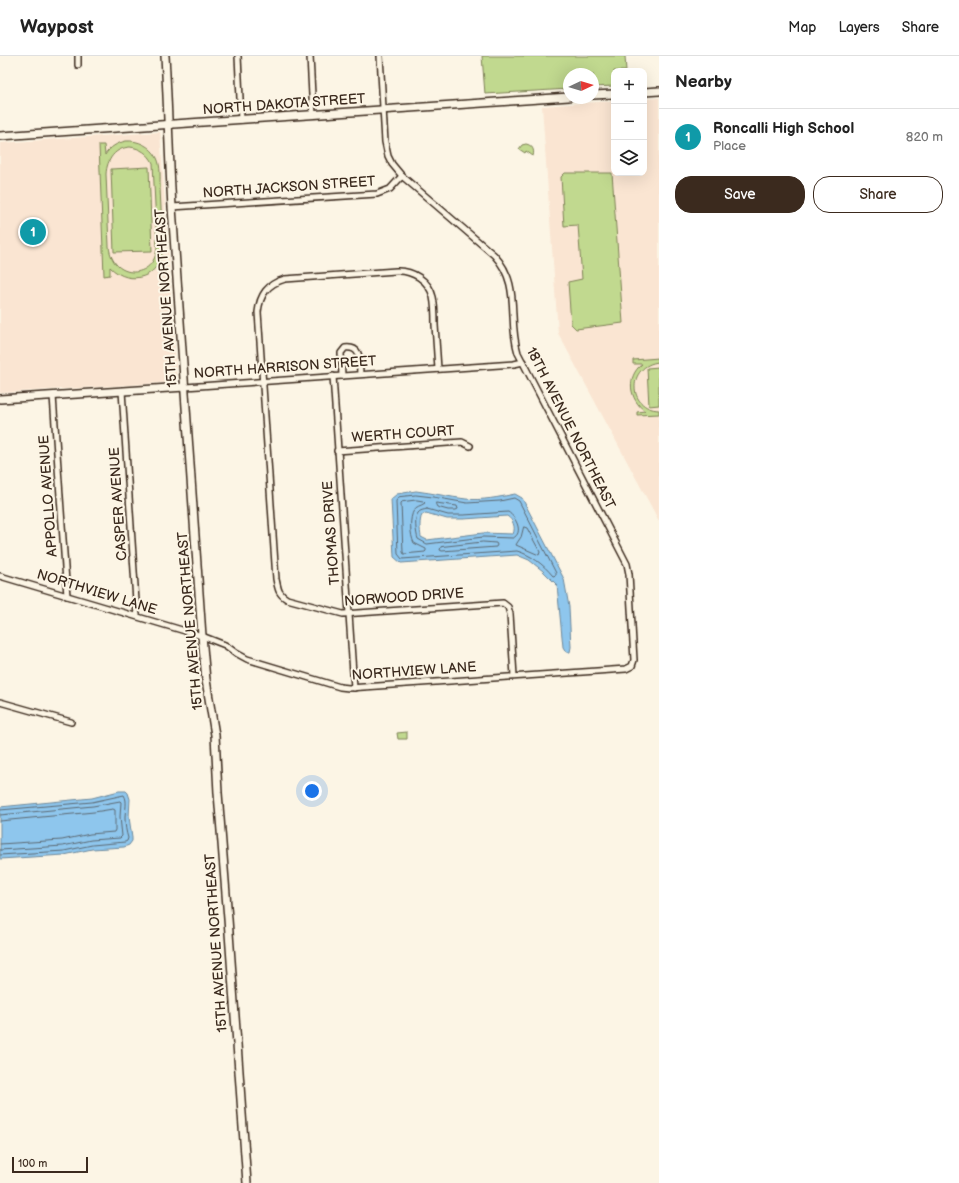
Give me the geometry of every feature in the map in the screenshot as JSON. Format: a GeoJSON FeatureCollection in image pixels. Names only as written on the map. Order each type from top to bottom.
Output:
{"type":"FeatureCollection","features":[{"type":"Feature","properties":{"kind":"street"},"geometry":{"type":"LineString","coordinates":[[78,56],[78,65]]}},
{"type":"Feature","properties":{"kind":"street","name":"15TH AVENUE NORTHEAST"},"geometry":{"type":"LineString","coordinates":[[165,56],[172,207],[202,636],[206,680],[215,734],[218,793],[247,1183]]}},
{"type":"Feature","properties":{"kind":"street"},"geometry":{"type":"LineString","coordinates":[[238,56],[241,120]]}},
{"type":"Feature","properties":{"kind":"street"},"geometry":{"type":"LineString","coordinates":[[310,56],[313,115]]}},
{"type":"Feature","properties":{"kind":"street","name":"18TH AVENUE NORTHEAST"},"geometry":{"type":"LineString","coordinates":[[380,56],[385,142],[388,156],[392,164],[402,176],[494,255],[503,265],[509,278],[516,347],[627,564],[629,574],[634,660],[632,666]]}},
{"type":"Feature","properties":{"kind":"street"},"geometry":{"type":"LineString","coordinates":[[647,92],[659,91]]}},
{"type":"Feature","properties":{"kind":"street"},"geometry":{"type":"LineString","coordinates":[[599,95],[611,94]]}},
{"type":"Feature","properties":{"kind":"street","name":"NORTH DAKOTA STREET"},"geometry":{"type":"LineString","coordinates":[[0,136],[563,97]]}},
{"type":"Feature","properties":{"kind":"street","name":"NORTH JACKSON STREET"},"geometry":{"type":"LineString","coordinates":[[172,207],[376,194],[390,189],[402,176]]}},
{"type":"Feature","properties":{"kind":"street","name":"NORWOOD DRIVE"},"geometry":{"type":"LineString","coordinates":[[438,369],[434,303],[431,290],[424,281],[415,274],[401,270],[285,279],[279,280],[270,286],[263,294],[259,303],[258,312],[278,591],[288,599],[338,614],[503,603],[508,607],[510,614],[514,676]]}},
{"type":"Feature","properties":{"kind":"street"},"geometry":{"type":"LineString","coordinates":[[342,376],[341,353],[345,348],[352,347],[359,355],[360,374]]}},
{"type":"Feature","properties":{"kind":"street","name":"NORTH HARRISON STREET"},"geometry":{"type":"LineString","coordinates":[[0,399],[514,364],[523,362]]}},
{"type":"Feature","properties":{"kind":"street","name":"THOMAS DRIVE"},"geometry":{"type":"LineString","coordinates":[[333,376],[354,688]]}},
{"type":"Feature","properties":{"kind":"street","name":"CASPER AVENUE"},"geometry":{"type":"LineString","coordinates":[[122,391],[137,616]]}},
{"type":"Feature","properties":{"kind":"street","name":"APPOLLO AVENUE"},"geometry":{"type":"LineString","coordinates":[[53,396],[66,596]]}},
{"type":"Feature","properties":{"kind":"street","name":"WERTH COURT"},"geometry":{"type":"LineString","coordinates":[[337,451],[462,442],[470,446]]}},
{"type":"Feature","properties":{"kind":"street","name":"NORTHVIEW LANE"},"geometry":{"type":"LineString","coordinates":[[0,576],[202,636],[225,645],[247,659],[340,687],[354,688],[626,669],[632,666]]}},
{"type":"Feature","properties":{"kind":"street"},"geometry":{"type":"LineString","coordinates":[[0,702],[71,722]]}},
{"type":"Feature","properties":{"kind":"shaded area"},"geometry":{"type":"Polygon","coordinates":[[[659,98],[659,521],[558,333],[542,106],[599,104],[599,102],[611,101],[611,176],[647,176],[647,99],[659,98]]]}},
{"type":"Feature","properties":{"kind":"shaded area"},"geometry":{"type":"Polygon","coordinates":[[[160,132],[177,382],[0,393],[0,143],[160,132]]]}},
{"type":"Feature","properties":{"kind":"green space"},"geometry":{"type":"Polygon","coordinates":[[[482,56],[625,56],[626,68],[611,68],[611,86],[599,87],[599,68],[563,68],[563,89],[485,94],[482,56]]]}},
{"type":"Feature","properties":{"kind":"green space"},"geometry":{"type":"Polygon","coordinates":[[[126,141],[140,143],[148,147],[157,158],[160,168],[163,247],[161,257],[157,266],[151,272],[144,276],[135,278],[127,277],[110,267],[110,275],[104,276],[99,145],[104,145],[105,155],[117,144],[126,141]],[[125,148],[116,152],[110,159],[106,174],[109,246],[112,257],[117,266],[133,272],[142,270],[149,266],[154,258],[157,247],[153,163],[147,154],[134,148],[125,148]]]}},
{"type":"Feature","properties":{"kind":"green space"},"geometry":{"type":"Polygon","coordinates":[[[522,145],[530,145],[532,148],[534,152],[533,156],[526,151],[525,153],[519,149],[522,145]]]}},
{"type":"Feature","properties":{"kind":"green space"},"geometry":{"type":"Polygon","coordinates":[[[149,167],[152,251],[114,252],[111,169],[149,167]]]}},
{"type":"Feature","properties":{"kind":"green space"},"geometry":{"type":"Polygon","coordinates":[[[565,173],[611,173],[623,323],[576,329],[571,324],[568,282],[582,279],[578,225],[564,226],[561,177],[565,173]]]}},
{"type":"Feature","properties":{"kind":"green space"},"geometry":{"type":"Polygon","coordinates":[[[659,358],[659,362],[648,365],[641,371],[636,378],[635,387],[636,395],[641,402],[648,408],[659,410],[659,414],[637,415],[637,412],[645,411],[640,406],[633,394],[632,381],[633,375],[642,364],[633,364],[633,360],[659,358]]]}},
{"type":"Feature","properties":{"kind":"green space"},"geometry":{"type":"Polygon","coordinates":[[[659,367],[659,405],[649,406],[647,368],[659,367]]]}},
{"type":"Feature","properties":{"kind":"green space"},"geometry":{"type":"Polygon","coordinates":[[[407,732],[407,739],[398,739],[397,733],[407,732]]]}},
{"type":"Feature","properties":{"kind":"water"},"geometry":{"type":"Polygon","coordinates":[[[416,491],[460,498],[478,499],[515,494],[522,498],[564,579],[569,607],[570,652],[566,652],[563,647],[557,585],[529,560],[517,555],[401,563],[394,557],[391,499],[397,494],[416,491]],[[426,513],[422,515],[420,523],[421,537],[427,540],[483,533],[513,534],[514,531],[513,524],[507,516],[447,519],[426,513]]]}},
{"type":"Feature","properties":{"kind":"water"},"geometry":{"type":"Polygon","coordinates":[[[119,791],[126,791],[130,799],[129,817],[132,841],[129,845],[124,847],[92,849],[64,855],[0,859],[0,807],[92,798],[119,791]]]}},
{"type":"Feature","properties":{"kind":"place","name":"Roncalli High School"},"geometry":{"type":"Point","coordinates":[33,232]}}]}
